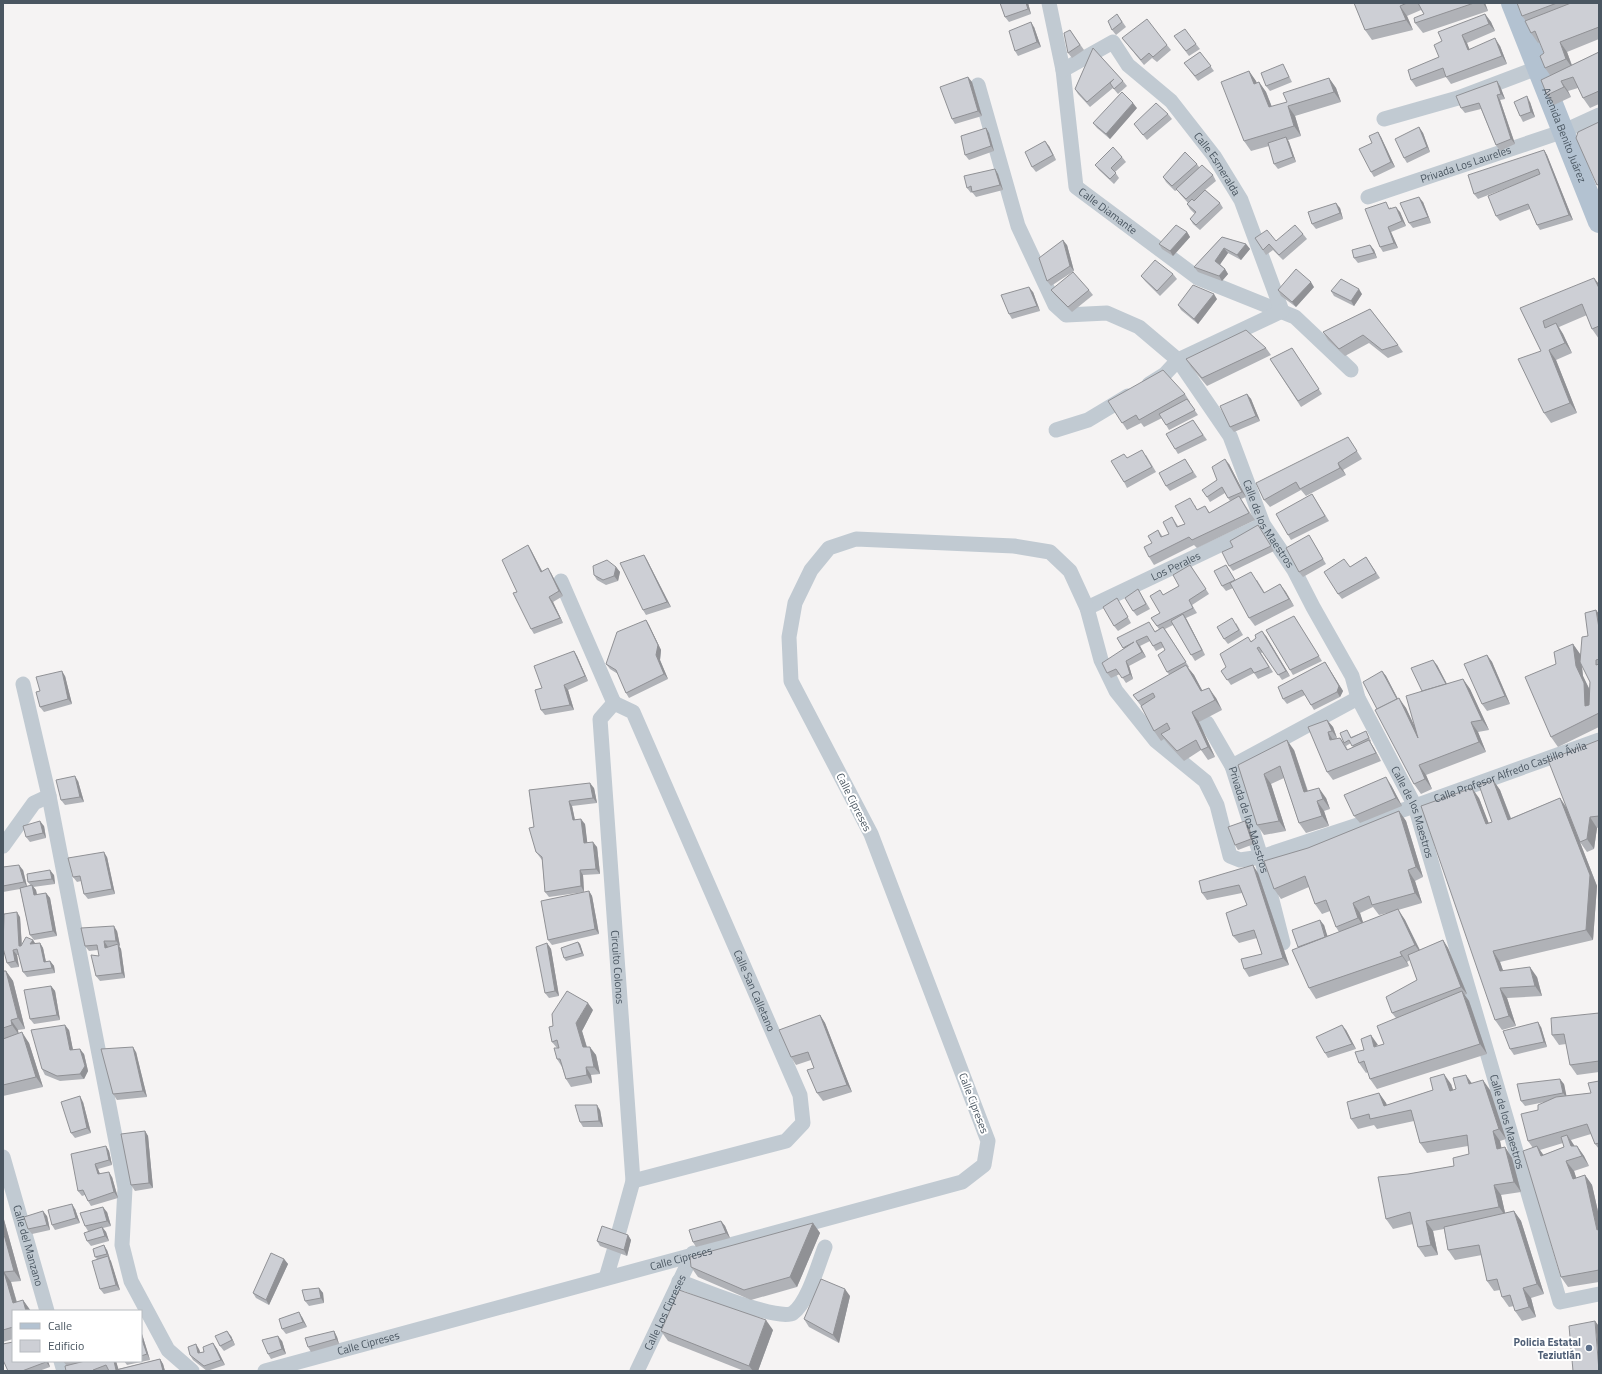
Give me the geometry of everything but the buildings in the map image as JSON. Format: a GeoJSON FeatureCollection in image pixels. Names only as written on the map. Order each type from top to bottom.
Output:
{"type":"FeatureCollection","features":[{"type":"Feature","properties":{"kind":"main road","name":"Avenida Benito Juárez"},"geometry":{"type":"LineString","coordinates":[[1512,3],[1537,68],[1564,130],[1599,222]]}},
{"type":"Feature","properties":{"kind":"street","name":"Calle Diamante"},"geometry":{"type":"LineString","coordinates":[[1049,3],[1063,70],[1076,187],[1198,278],[1282,311],[1295,318],[1351,370]]}},
{"type":"Feature","properties":{"kind":"street","name":"Calle Esmeralda"},"geometry":{"type":"LineString","coordinates":[[1063,70],[1113,42],[1128,64],[1171,101],[1214,156],[1241,200],[1282,311]]}},
{"type":"Feature","properties":{"kind":"street"},"geometry":{"type":"LineString","coordinates":[[1384,119],[1458,98],[1537,68]]}},
{"type":"Feature","properties":{"kind":"street","name":"Calle de los Maestros"},"geometry":{"type":"LineString","coordinates":[[978,85],[1018,226],[1055,305],[1066,315],[1107,313],[1139,327],[1178,360],[1230,436],[1263,524],[1294,570],[1352,676],[1358,698],[1415,806],[1560,1302],[1599,1294]]}},
{"type":"Feature","properties":{"kind":"street","name":"Privada Los Laureles"},"geometry":{"type":"LineString","coordinates":[[1368,197],[1564,130],[1599,115]]}},
{"type":"Feature","properties":{"kind":"street"},"geometry":{"type":"LineString","coordinates":[[1056,430],[1088,420],[1165,374],[1178,360],[1282,311]]}},
{"type":"Feature","properties":{"kind":"street","name":"Los Perales"},"geometry":{"type":"LineString","coordinates":[[1087,608],[1263,524]]}},
{"type":"Feature","properties":{"kind":"street","name":"Calle Cipreses"},"geometry":{"type":"LineString","coordinates":[[265,1371],[693,1253],[962,1182],[984,1165],[988,1141],[871,834],[791,681],[789,637],[795,603],[811,570],[829,548],[856,540],[1014,546],[1050,552],[1070,571],[1087,608],[1102,660],[1116,691],[1156,741],[1204,781]]}},
{"type":"Feature","properties":{"kind":"street"},"geometry":{"type":"LineString","coordinates":[[561,581],[614,703]]}},
{"type":"Feature","properties":{"kind":"street"},"geometry":{"type":"LineString","coordinates":[[23,684],[49,796],[125,1188],[122,1245],[131,1280],[168,1350],[192,1371]]}},
{"type":"Feature","properties":{"kind":"street","name":"Privada de los Maestros"},"geometry":{"type":"LineString","coordinates":[[1283,943],[1261,857],[1232,766],[1358,698]]}},
{"type":"Feature","properties":{"kind":"street","name":"Circuito Colonos"},"geometry":{"type":"LineString","coordinates":[[614,703],[600,719],[633,1181],[618,1235]]}},
{"type":"Feature","properties":{"kind":"street","name":"Calle San Calletano"},"geometry":{"type":"LineString","coordinates":[[614,703],[633,712],[800,1095],[803,1123],[786,1141],[633,1181]]}},
{"type":"Feature","properties":{"kind":"street"},"geometry":{"type":"LineString","coordinates":[[1207,723],[1232,766]]}},
{"type":"Feature","properties":{"kind":"street","name":"Calle Profesor Alfredo Castillo Ávila"},"geometry":{"type":"LineString","coordinates":[[1204,781],[1217,805],[1230,856],[1240,860],[1261,857],[1415,806],[1599,740]]}},
{"type":"Feature","properties":{"kind":"street"},"geometry":{"type":"LineString","coordinates":[[3,846],[34,803],[49,796]]}},
{"type":"Feature","properties":{"kind":"street","name":"Calle del Manzano"},"geometry":{"type":"LineString","coordinates":[[3,1157],[47,1310]]}},
{"type":"Feature","properties":{"kind":"street"},"geometry":{"type":"LineString","coordinates":[[680,1281],[729,1300],[783,1316],[792,1314],[802,1302],[825,1248]]}},
{"type":"Feature","properties":{"kind":"street"},"geometry":{"type":"LineString","coordinates":[[606,1278],[614,1251]]}},
{"type":"Feature","properties":{"kind":"street","name":"Calle Los Cipreses"},"geometry":{"type":"LineString","coordinates":[[637,1371],[693,1253]]}},
{"type":"Feature","properties":{"kind":"place","name":"Policia Estatal Teziutlán"},"geometry":{"type":"Point","coordinates":[1589,1348]}}]}
